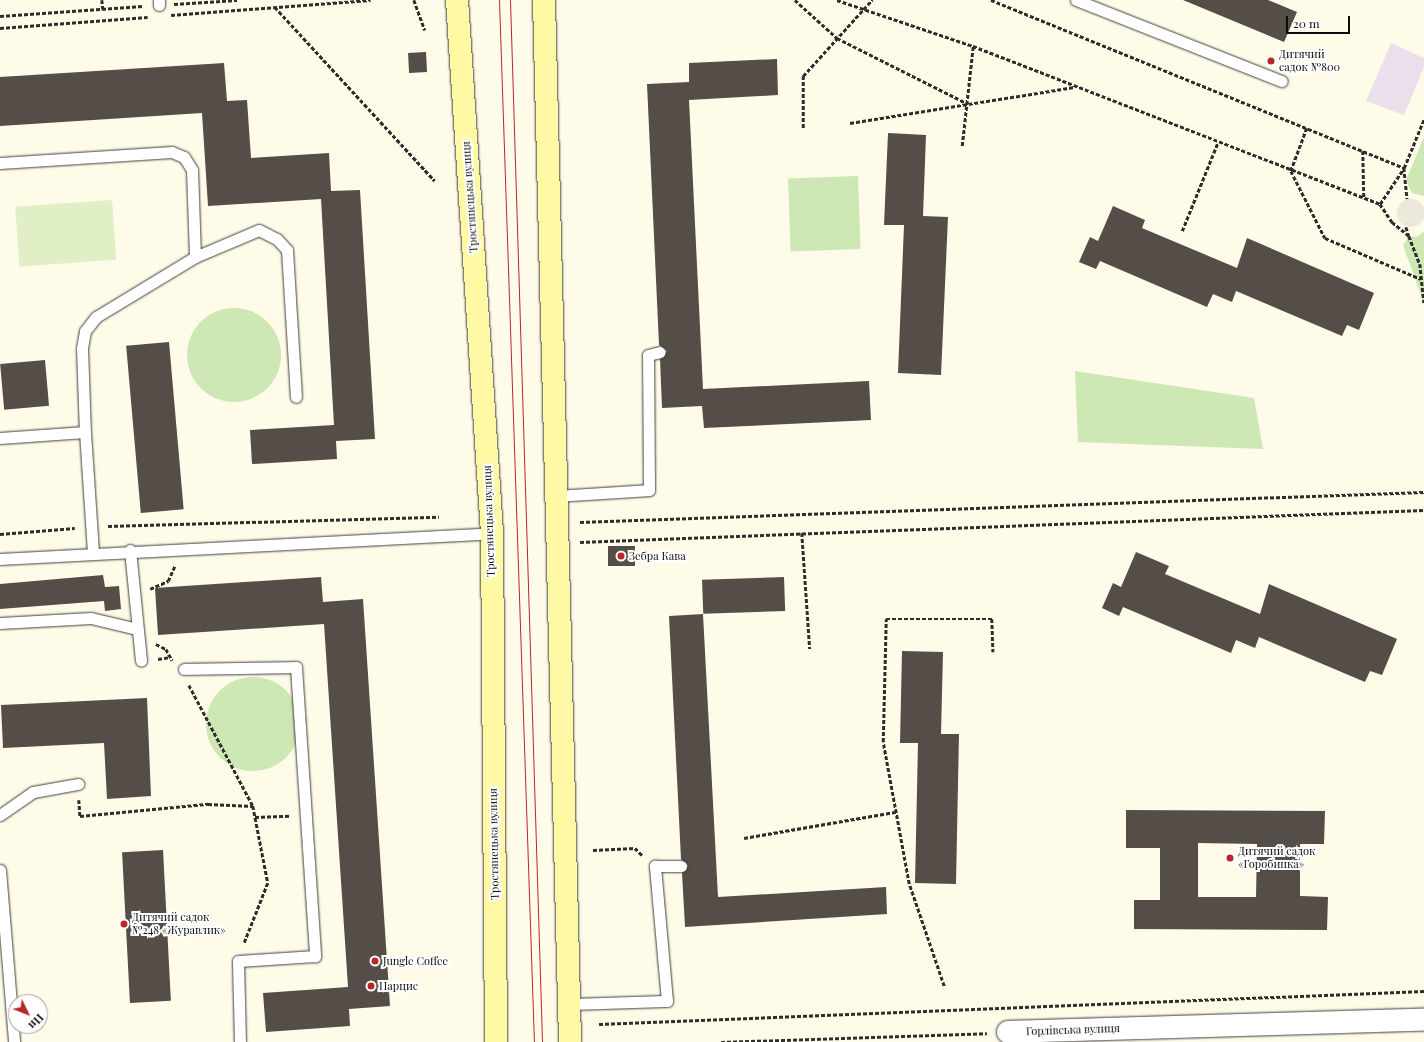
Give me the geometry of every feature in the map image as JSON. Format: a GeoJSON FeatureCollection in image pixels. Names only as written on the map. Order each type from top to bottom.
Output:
{"type":"FeatureCollection","features":[{"type":"Feature","properties":{"kind":"main road","name":"Тростянецька вулиця"},"geometry":{"type":"LineString","coordinates":[[457,0],[492,533],[496,1042]]}},
{"type":"Feature","properties":{"kind":"main road"},"geometry":{"type":"LineString","coordinates":[[544,0],[570,1042]]}},
{"type":"Feature","properties":{"kind":"street","name":"Горлівська вулиця"},"geometry":{"type":"LineString","coordinates":[[1007,1037],[1424,1020]]}},
{"type":"Feature","properties":{"kind":"lane"},"geometry":{"type":"LineString","coordinates":[[1076,0],[1282,81]]}},
{"type":"Feature","properties":{"kind":"lane"},"geometry":{"type":"LineString","coordinates":[[0,162],[142,151],[172,152],[184,157],[192,170],[195,257]]}},
{"type":"Feature","properties":{"kind":"lane"},"geometry":{"type":"LineString","coordinates":[[93,552],[85,432],[82,348],[85,331],[96,317],[195,257],[259,230],[277,239],[287,250],[296,397]]}},
{"type":"Feature","properties":{"kind":"lane"},"geometry":{"type":"LineString","coordinates":[[557,496],[649,490],[648,355],[660,352]]}},
{"type":"Feature","properties":{"kind":"lane"},"geometry":{"type":"LineString","coordinates":[[0,438],[85,432]]}},
{"type":"Feature","properties":{"kind":"lane"},"geometry":{"type":"LineString","coordinates":[[0,559],[130,550],[492,533]]}},
{"type":"Feature","properties":{"kind":"lane"},"geometry":{"type":"LineString","coordinates":[[130,550],[141,660]]}},
{"type":"Feature","properties":{"kind":"lane"},"geometry":{"type":"LineString","coordinates":[[0,623],[91,618],[137,629]]}},
{"type":"Feature","properties":{"kind":"lane"},"geometry":{"type":"LineString","coordinates":[[184,669],[296,667],[315,956],[238,961],[240,1042]]}},
{"type":"Feature","properties":{"kind":"lane"},"geometry":{"type":"LineString","coordinates":[[0,815],[33,792],[78,784]]}},
{"type":"Feature","properties":{"kind":"lane"},"geometry":{"type":"LineString","coordinates":[[569,1004],[667,1001],[656,866],[681,866]]}},
{"type":"Feature","properties":{"kind":"lane"},"geometry":{"type":"LineString","coordinates":[[0,870],[4,954],[14,1042]]}},
{"type":"Feature","properties":{"kind":"path"},"geometry":{"type":"LineString","coordinates":[[102,0],[103,9]]}},
{"type":"Feature","properties":{"kind":"path"},"geometry":{"type":"LineString","coordinates":[[0,28],[237,0]]}},
{"type":"Feature","properties":{"kind":"path"},"geometry":{"type":"LineString","coordinates":[[0,16],[103,9],[274,7],[370,0]]}},
{"type":"Feature","properties":{"kind":"path"},"geometry":{"type":"LineString","coordinates":[[414,0],[425,30]]}},
{"type":"Feature","properties":{"kind":"path"},"geometry":{"type":"LineString","coordinates":[[795,0],[837,38],[967,103]]}},
{"type":"Feature","properties":{"kind":"path"},"geometry":{"type":"LineString","coordinates":[[837,0],[864,7],[973,46],[1380,204],[1392,222],[1409,236]]}},
{"type":"Feature","properties":{"kind":"path"},"geometry":{"type":"LineString","coordinates":[[803,128],[803,76],[864,7],[872,0]]}},
{"type":"Feature","properties":{"kind":"path"},"geometry":{"type":"LineString","coordinates":[[990,0],[1404,168]]}},
{"type":"Feature","properties":{"kind":"path"},"geometry":{"type":"LineString","coordinates":[[274,7],[434,181]]}},
{"type":"Feature","properties":{"kind":"path"},"geometry":{"type":"LineString","coordinates":[[962,146],[973,46]]}},
{"type":"Feature","properties":{"kind":"path"},"geometry":{"type":"LineString","coordinates":[[850,123],[1076,86]]}},
{"type":"Feature","properties":{"kind":"path"},"geometry":{"type":"LineString","coordinates":[[1380,204],[1404,168],[1424,119]]}},
{"type":"Feature","properties":{"kind":"path"},"geometry":{"type":"LineString","coordinates":[[1307,128],[1291,170],[1325,238],[1422,279]]}},
{"type":"Feature","properties":{"kind":"path"},"geometry":{"type":"LineString","coordinates":[[1182,231],[1218,142]]}},
{"type":"Feature","properties":{"kind":"path"},"geometry":{"type":"LineString","coordinates":[[1363,151],[1364,199]]}},
{"type":"Feature","properties":{"kind":"path"},"geometry":{"type":"LineString","coordinates":[[1404,168],[1406,199]]}},
{"type":"Feature","properties":{"kind":"path"},"geometry":{"type":"LineString","coordinates":[[1406,227],[1420,264],[1424,303]]}},
{"type":"Feature","properties":{"kind":"path"},"geometry":{"type":"LineString","coordinates":[[580,522],[1424,492]]}},
{"type":"Feature","properties":{"kind":"path"},"geometry":{"type":"LineString","coordinates":[[580,542],[1424,510]]}},
{"type":"Feature","properties":{"kind":"path"},"geometry":{"type":"LineString","coordinates":[[0,534],[91,527],[446,517]]}},
{"type":"Feature","properties":{"kind":"path"},"geometry":{"type":"LineString","coordinates":[[802,533],[810,649]]}},
{"type":"Feature","properties":{"kind":"path"},"geometry":{"type":"LineString","coordinates":[[149,589],[168,582],[182,548]]}},
{"type":"Feature","properties":{"kind":"path"},"geometry":{"type":"LineString","coordinates":[[944,986],[909,884],[883,742],[886,619],[992,619],[993,652]]}},
{"type":"Feature","properties":{"kind":"path"},"geometry":{"type":"LineString","coordinates":[[184,669],[196,701],[253,806],[268,883],[238,961]]}},
{"type":"Feature","properties":{"kind":"path"},"geometry":{"type":"LineString","coordinates":[[78,784],[80,816],[208,804],[253,806]]}},
{"type":"Feature","properties":{"kind":"path"},"geometry":{"type":"LineString","coordinates":[[744,838],[896,812]]}},
{"type":"Feature","properties":{"kind":"path"},"geometry":{"type":"LineString","coordinates":[[255,817],[306,816]]}},
{"type":"Feature","properties":{"kind":"path"},"geometry":{"type":"LineString","coordinates":[[593,850],[635,848],[656,866]]}},
{"type":"Feature","properties":{"kind":"path"},"geometry":{"type":"LineString","coordinates":[[599,1024],[1424,991]]}},
{"type":"Feature","properties":{"kind":"path"},"geometry":{"type":"LineString","coordinates":[[721,1042],[1007,1037]]}},
{"type":"Feature","properties":{"kind":"shaded area"},"geometry":{"type":"Polygon","coordinates":[[[1391,43],[1424,58],[1424,67],[1404,115],[1366,101],[1391,43]]]}},
{"type":"Feature","properties":{"kind":"shaded area"},"geometry":{"type":"Polygon","coordinates":[[[1411,199],[1417,200],[1421,203],[1424,207],[1424,219],[1421,223],[1417,226],[1411,227],[1405,226],[1401,223],[1398,219],[1397,213],[1398,207],[1401,203],[1405,200],[1411,199]]]}},
{"type":"Feature","properties":{"kind":"green space"},"geometry":{"type":"Polygon","coordinates":[[[1424,137],[1424,196],[1412,193],[1406,180],[1424,137]]]}},
{"type":"Feature","properties":{"kind":"green space"},"geometry":{"type":"Polygon","coordinates":[[[858,176],[861,249],[791,251],[788,178],[858,176]]]}},
{"type":"Feature","properties":{"kind":"green space"},"geometry":{"type":"Polygon","coordinates":[[[112,200],[116,260],[19,267],[15,207],[112,200]]]}},
{"type":"Feature","properties":{"kind":"green space"},"geometry":{"type":"Polygon","coordinates":[[[1424,232],[1424,304],[1403,245],[1409,236],[1416,237],[1424,232]]]}},
{"type":"Feature","properties":{"kind":"green space"},"geometry":{"type":"Polygon","coordinates":[[[234,308],[252,312],[267,322],[277,337],[281,355],[277,373],[267,388],[252,398],[234,402],[216,398],[201,388],[191,373],[187,355],[191,337],[201,322],[216,312],[234,308]]]}},
{"type":"Feature","properties":{"kind":"green space"},"geometry":{"type":"Polygon","coordinates":[[[1075,371],[1254,398],[1263,449],[1078,442],[1075,371]]]}},
{"type":"Feature","properties":{"kind":"green space"},"geometry":{"type":"Polygon","coordinates":[[[253,677],[271,681],[286,691],[296,706],[300,724],[296,742],[286,757],[271,767],[253,771],[235,767],[220,757],[210,742],[206,724],[210,706],[220,691],[235,681],[253,677]]]}},
{"type":"Feature","properties":{"kind":"building"},"geometry":{"type":"Polygon","coordinates":[[[1183,0],[1268,0],[1297,12],[1284,42],[1183,0]]]}},
{"type":"Feature","properties":{"kind":"building"},"geometry":{"type":"Polygon","coordinates":[[[426,52],[427,72],[409,73],[408,53],[426,52]]]}},
{"type":"Feature","properties":{"kind":"building"},"geometry":{"type":"Polygon","coordinates":[[[777,59],[778,95],[689,100],[703,389],[869,381],[871,420],[704,428],[702,406],[662,408],[660,359],[667,351],[659,345],[647,84],[689,82],[689,63],[777,59]]]}},
{"type":"Feature","properties":{"kind":"building"},"geometry":{"type":"Polygon","coordinates":[[[224,63],[227,101],[247,100],[251,158],[329,153],[331,191],[360,190],[375,439],[336,441],[337,459],[252,464],[250,430],[334,425],[321,199],[208,206],[202,113],[0,126],[0,77],[224,63]]]}},
{"type":"Feature","properties":{"kind":"building"},"geometry":{"type":"Polygon","coordinates":[[[888,133],[926,135],[923,216],[948,217],[941,375],[898,373],[904,225],[884,225],[888,133]]]}},
{"type":"Feature","properties":{"kind":"building"},"geometry":{"type":"Polygon","coordinates":[[[1113,206],[1145,220],[1142,228],[1237,268],[1247,238],[1374,293],[1359,330],[1347,325],[1342,336],[1236,291],[1232,302],[1213,294],[1207,307],[1100,261],[1096,269],[1079,262],[1090,237],[1098,241],[1113,206]]]}},
{"type":"Feature","properties":{"kind":"building"},"geometry":{"type":"Polygon","coordinates":[[[169,342],[184,509],[141,513],[126,346],[169,342]]]}},
{"type":"Feature","properties":{"kind":"building"},"geometry":{"type":"Polygon","coordinates":[[[45,360],[49,406],[4,410],[0,364],[45,360]]]}},
{"type":"Feature","properties":{"kind":"building"},"geometry":{"type":"Polygon","coordinates":[[[608,546],[635,546],[635,566],[608,566],[608,546]]]}},
{"type":"Feature","properties":{"kind":"building"},"geometry":{"type":"Polygon","coordinates":[[[1136,552],[1169,566],[1165,574],[1260,614],[1269,584],[1397,639],[1382,675],[1370,671],[1365,682],[1259,637],[1255,648],[1236,640],[1231,653],[1123,607],[1119,616],[1102,608],[1113,583],[1121,587],[1136,552]]]}},
{"type":"Feature","properties":{"kind":"building"},"geometry":{"type":"Polygon","coordinates":[[[103,575],[105,587],[119,586],[121,609],[105,611],[104,601],[0,609],[0,584],[103,575]]]}},
{"type":"Feature","properties":{"kind":"building"},"geometry":{"type":"Polygon","coordinates":[[[321,577],[323,602],[363,599],[390,1006],[349,1009],[350,1026],[266,1032],[263,993],[348,987],[324,624],[158,635],[155,588],[321,577]]]}},
{"type":"Feature","properties":{"kind":"building"},"geometry":{"type":"Polygon","coordinates":[[[784,577],[785,611],[703,614],[702,580],[784,577]]]}},
{"type":"Feature","properties":{"kind":"building"},"geometry":{"type":"Polygon","coordinates":[[[703,614],[718,897],[886,887],[887,914],[685,927],[682,873],[688,866],[681,859],[669,616],[703,614]]]}},
{"type":"Feature","properties":{"kind":"building"},"geometry":{"type":"Polygon","coordinates":[[[902,651],[943,652],[941,734],[959,734],[956,884],[915,883],[918,743],[900,743],[902,651]]]}},
{"type":"Feature","properties":{"kind":"building"},"geometry":{"type":"Polygon","coordinates":[[[147,698],[151,796],[107,799],[104,743],[3,748],[1,705],[147,698]]]}},
{"type":"Feature","properties":{"kind":"building"},"geometry":{"type":"Polygon","coordinates":[[[1126,810],[1325,811],[1324,844],[1300,844],[1300,896],[1328,897],[1327,930],[1134,929],[1134,900],[1160,900],[1160,848],[1126,848],[1126,810]],[[1198,843],[1198,897],[1256,897],[1257,844],[1198,843]]]}},
{"type":"Feature","properties":{"kind":"building"},"geometry":{"type":"Polygon","coordinates":[[[163,850],[171,1001],[130,1003],[122,852],[163,850]]]}},
{"type":"Feature","properties":{"kind":"tram line"},"geometry":{"type":"LineString","coordinates":[[499,0],[534,1042]]}},
{"type":"Feature","properties":{"kind":"tram line"},"geometry":{"type":"LineString","coordinates":[[510,0],[542,1042]]}},
{"type":"Feature","properties":{"kind":"place","name":"Дитячий садок №800"},"geometry":{"type":"Point","coordinates":[1271,61]}},
{"type":"Feature","properties":{"kind":"place","name":"Зебра Кава"},"geometry":{"type":"Point","coordinates":[621,556]}},
{"type":"Feature","properties":{"kind":"place","name":"Дитячий садок «Горобинка»"},"geometry":{"type":"Point","coordinates":[1230,858]}},
{"type":"Feature","properties":{"kind":"place","name":"Дитячий садок №248 «Журавлик»"},"geometry":{"type":"Point","coordinates":[124,924]}},
{"type":"Feature","properties":{"kind":"place","name":"Jungle Coffee"},"geometry":{"type":"Point","coordinates":[375,961]}},
{"type":"Feature","properties":{"kind":"place","name":"Нарцис"},"geometry":{"type":"Point","coordinates":[371,986]}}]}
